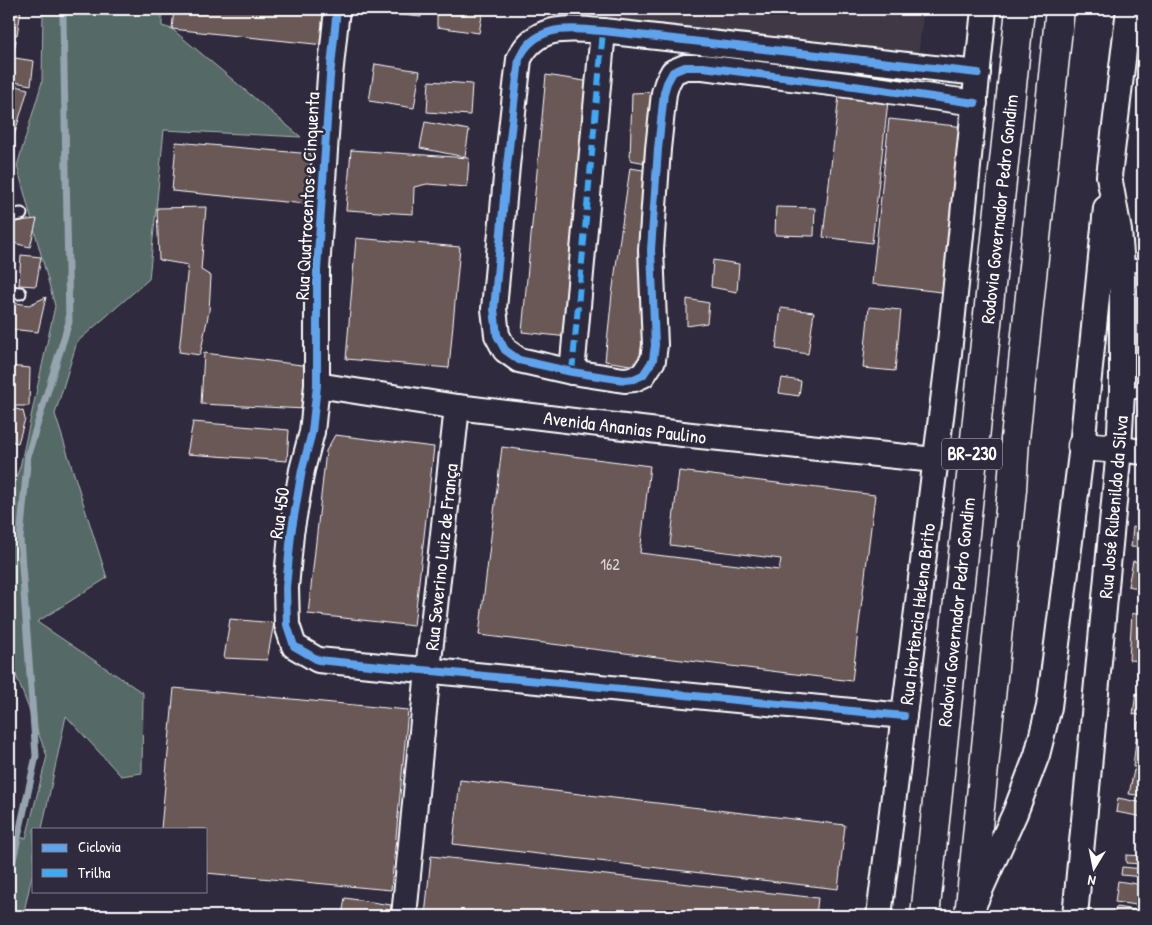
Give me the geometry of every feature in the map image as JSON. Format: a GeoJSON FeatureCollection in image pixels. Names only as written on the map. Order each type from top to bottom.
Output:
{"type":"FeatureCollection","features":[{"type":"Feature","properties":{"kind":"highway","name":"Rodovia Governador Pedro Gondim"},"geometry":{"type":"LineString","coordinates":[[926,908],[971,463],[1020,9]]}},
{"type":"Feature","properties":{"kind":"highway","name":"Rodovia Governador Pedro Gondim"},"geometry":{"type":"LineString","coordinates":[[970,912],[1010,509],[1015,438],[1060,9]]}},
{"type":"Feature","properties":{"kind":"highway"},"geometry":{"type":"LineString","coordinates":[[1082,446],[1131,451]]}},
{"type":"Feature","properties":{"kind":"street","name":"Rua Quatrocentos e Cinquenta"},"geometry":{"type":"LineString","coordinates":[[317,385],[317,270],[330,76],[337,9]]}},
{"type":"Feature","properties":{"kind":"street","name":"Rua Hortência Helena Brito"},"geometry":{"type":"LineString","coordinates":[[878,916],[949,354],[984,9]]}},
{"type":"Feature","properties":{"kind":"street","name":"Rua José Rubenildo da Silva"},"geometry":{"type":"LineString","coordinates":[[1075,916],[1131,451],[1133,266],[1119,231],[1109,176],[1129,9]]}},
{"type":"Feature","properties":{"kind":"street"},"geometry":{"type":"LineString","coordinates":[[975,103],[713,68],[686,67],[673,72],[664,93],[650,250],[655,345],[652,360],[643,375],[634,379],[624,380],[572,372],[519,360],[505,350],[497,336],[494,309],[506,166],[519,59],[525,47],[533,39],[547,33],[568,29],[603,31],[978,73]]}},
{"type":"Feature","properties":{"kind":"street"},"geometry":{"type":"LineString","coordinates":[[572,372],[603,31]]}},
{"type":"Feature","properties":{"kind":"street"},"geometry":{"type":"LineString","coordinates":[[970,912],[1015,813],[1037,755],[1050,707],[1082,446],[1109,176]]}},
{"type":"Feature","properties":{"kind":"street","name":"Avenida Ananias Paulino"},"geometry":{"type":"LineString","coordinates":[[317,385],[457,408],[700,436],[935,460]]}},
{"type":"Feature","properties":{"kind":"street","name":"Rua 450"},"geometry":{"type":"LineString","coordinates":[[317,385],[312,432],[302,470],[291,534],[286,588],[287,624],[294,646],[318,660],[428,670]]}},
{"type":"Feature","properties":{"kind":"street","name":"Rua Severino Luiz de França"},"geometry":{"type":"LineString","coordinates":[[404,916],[428,670],[457,408]]}},
{"type":"Feature","properties":{"kind":"street"},"geometry":{"type":"LineString","coordinates":[[428,670],[904,716]]}},
{"type":"Feature","properties":{"kind":"lane"},"geometry":{"type":"LineString","coordinates":[[9,216],[21,214]]}},
{"type":"Feature","properties":{"kind":"shaded area"},"geometry":{"type":"Polygon","coordinates":[[[527,9],[924,9],[918,55],[527,12],[527,9]]]}},
{"type":"Feature","properties":{"kind":"green space"},"geometry":{"type":"Polygon","coordinates":[[[43,9],[162,9],[162,26],[172,29],[301,137],[164,130],[149,279],[77,342],[55,414],[107,578],[37,622],[143,693],[142,773],[121,776],[66,716],[42,828],[32,828],[32,876],[23,916],[9,916],[9,838],[26,838],[47,756],[9,657],[9,494],[20,467],[55,306],[17,166],[42,82],[43,9]]]}},
{"type":"Feature","properties":{"kind":"building"},"geometry":{"type":"Polygon","coordinates":[[[9,9],[21,10],[17,35],[9,34],[9,9]]]}},
{"type":"Feature","properties":{"kind":"building"},"geometry":{"type":"Polygon","coordinates":[[[174,9],[328,9],[324,45],[172,29],[174,9]]]}},
{"type":"Feature","properties":{"kind":"building"},"geometry":{"type":"Polygon","coordinates":[[[391,9],[422,9],[421,17],[391,14],[391,9]]]}},
{"type":"Feature","properties":{"kind":"building"},"geometry":{"type":"Polygon","coordinates":[[[437,9],[483,10],[479,33],[437,27],[437,9]]]}},
{"type":"Feature","properties":{"kind":"building"},"geometry":{"type":"Polygon","coordinates":[[[9,38],[16,40],[13,58],[9,57],[9,38]]]}},
{"type":"Feature","properties":{"kind":"building"},"geometry":{"type":"Polygon","coordinates":[[[9,57],[34,61],[31,85],[9,81],[9,57]]]}},
{"type":"Feature","properties":{"kind":"building"},"geometry":{"type":"Polygon","coordinates":[[[375,64],[420,71],[414,108],[369,101],[375,64]]]}},
{"type":"Feature","properties":{"kind":"building"},"geometry":{"type":"Polygon","coordinates":[[[546,75],[591,82],[568,337],[522,332],[546,75]]]}},
{"type":"Feature","properties":{"kind":"building"},"geometry":{"type":"Polygon","coordinates":[[[429,81],[472,84],[470,115],[427,112],[429,81]]]}},
{"type":"Feature","properties":{"kind":"building"},"geometry":{"type":"Polygon","coordinates":[[[9,84],[28,89],[14,136],[9,135],[9,84]]]}},
{"type":"Feature","properties":{"kind":"building"},"geometry":{"type":"Polygon","coordinates":[[[655,92],[652,164],[630,160],[632,93],[655,92]]]}},
{"type":"Feature","properties":{"kind":"building"},"geometry":{"type":"Polygon","coordinates":[[[839,95],[888,101],[872,243],[823,237],[839,95]]]}},
{"type":"Feature","properties":{"kind":"building"},"geometry":{"type":"Polygon","coordinates":[[[889,119],[966,127],[950,293],[872,284],[889,119]]]}},
{"type":"Feature","properties":{"kind":"building"},"geometry":{"type":"Polygon","coordinates":[[[425,122],[469,130],[465,157],[420,148],[425,122]]]}},
{"type":"Feature","properties":{"kind":"building"},"geometry":{"type":"Polygon","coordinates":[[[176,142],[312,154],[306,204],[172,191],[176,142]]]}},
{"type":"Feature","properties":{"kind":"building"},"geometry":{"type":"Polygon","coordinates":[[[351,150],[469,158],[467,187],[427,184],[414,187],[413,214],[346,210],[351,150]]]}},
{"type":"Feature","properties":{"kind":"building"},"geometry":{"type":"Polygon","coordinates":[[[630,168],[656,172],[649,368],[605,361],[612,294],[630,168]]]}},
{"type":"Feature","properties":{"kind":"building"},"geometry":{"type":"Polygon","coordinates":[[[15,185],[11,209],[9,210],[9,186],[15,185]]]}},
{"type":"Feature","properties":{"kind":"building"},"geometry":{"type":"Polygon","coordinates":[[[206,207],[201,270],[211,276],[209,311],[200,355],[179,352],[188,265],[159,260],[157,208],[206,207]]]}},
{"type":"Feature","properties":{"kind":"building"},"geometry":{"type":"Polygon","coordinates":[[[776,207],[815,208],[814,236],[775,235],[776,207]]]}},
{"type":"Feature","properties":{"kind":"building"},"geometry":{"type":"Polygon","coordinates":[[[37,219],[30,247],[9,242],[9,222],[37,219]]]}},
{"type":"Feature","properties":{"kind":"building"},"geometry":{"type":"Polygon","coordinates":[[[356,238],[460,247],[449,368],[346,359],[356,238]]]}},
{"type":"Feature","properties":{"kind":"building"},"geometry":{"type":"Polygon","coordinates":[[[21,255],[41,257],[36,286],[19,285],[21,255]]]}},
{"type":"Feature","properties":{"kind":"building"},"geometry":{"type":"Polygon","coordinates":[[[713,260],[739,264],[737,292],[711,287],[713,260]]]}},
{"type":"Feature","properties":{"kind":"building"},"geometry":{"type":"Polygon","coordinates":[[[46,297],[38,332],[9,329],[9,302],[29,305],[46,297]]]}},
{"type":"Feature","properties":{"kind":"building"},"geometry":{"type":"Polygon","coordinates":[[[687,299],[709,303],[707,323],[687,326],[687,299]]]}},
{"type":"Feature","properties":{"kind":"building"},"geometry":{"type":"Polygon","coordinates":[[[869,307],[901,310],[895,371],[863,368],[869,307]]]}},
{"type":"Feature","properties":{"kind":"building"},"geometry":{"type":"Polygon","coordinates":[[[781,308],[814,312],[808,354],[776,349],[781,308]]]}},
{"type":"Feature","properties":{"kind":"building"},"geometry":{"type":"Polygon","coordinates":[[[204,353],[310,366],[306,409],[201,404],[204,353]]]}},
{"type":"Feature","properties":{"kind":"building"},"geometry":{"type":"Polygon","coordinates":[[[9,366],[30,368],[29,406],[9,406],[9,366]]]}},
{"type":"Feature","properties":{"kind":"building"},"geometry":{"type":"Polygon","coordinates":[[[782,378],[801,381],[799,396],[779,393],[782,378]]]}},
{"type":"Feature","properties":{"kind":"building"},"geometry":{"type":"Polygon","coordinates":[[[9,407],[23,411],[25,419],[18,443],[9,441],[9,407]]]}},
{"type":"Feature","properties":{"kind":"building"},"geometry":{"type":"Polygon","coordinates":[[[193,422],[289,430],[287,461],[187,454],[193,422]]]}},
{"type":"Feature","properties":{"kind":"building"},"geometry":{"type":"Polygon","coordinates":[[[335,435],[434,447],[414,626],[308,614],[326,451],[335,435]]]}},
{"type":"Feature","properties":{"kind":"building"},"geometry":{"type":"Polygon","coordinates":[[[502,447],[650,466],[640,553],[779,570],[781,559],[670,545],[679,471],[875,495],[852,681],[479,635],[502,447]]]}},
{"type":"Feature","properties":{"kind":"building"},"geometry":{"type":"Polygon","coordinates":[[[1133,527],[1143,529],[1143,548],[1131,547],[1133,527]]]}},
{"type":"Feature","properties":{"kind":"building"},"geometry":{"type":"Polygon","coordinates":[[[1133,561],[1143,563],[1143,589],[1128,586],[1133,561]]]}},
{"type":"Feature","properties":{"kind":"building"},"geometry":{"type":"Polygon","coordinates":[[[1132,613],[1143,616],[1143,661],[1129,660],[1132,613]]]}},
{"type":"Feature","properties":{"kind":"building"},"geometry":{"type":"Polygon","coordinates":[[[230,619],[274,623],[267,660],[224,658],[230,619]]]}},
{"type":"Feature","properties":{"kind":"building"},"geometry":{"type":"Polygon","coordinates":[[[174,688],[408,710],[391,890],[208,873],[208,828],[161,828],[174,688]]]}},
{"type":"Feature","properties":{"kind":"building"},"geometry":{"type":"Polygon","coordinates":[[[1136,693],[1143,694],[1143,716],[1133,714],[1136,693]]]}},
{"type":"Feature","properties":{"kind":"building"},"geometry":{"type":"Polygon","coordinates":[[[1138,722],[1143,723],[1143,768],[1133,767],[1138,722]]]}},
{"type":"Feature","properties":{"kind":"building"},"geometry":{"type":"Polygon","coordinates":[[[1134,770],[1143,772],[1143,796],[1129,794],[1134,770]]]}},
{"type":"Feature","properties":{"kind":"building"},"geometry":{"type":"Polygon","coordinates":[[[460,780],[845,825],[838,889],[453,844],[460,780]]]}},
{"type":"Feature","properties":{"kind":"building"},"geometry":{"type":"Polygon","coordinates":[[[1118,798],[1143,803],[1143,817],[1116,812],[1118,798]]]}},
{"type":"Feature","properties":{"kind":"building"},"geometry":{"type":"Polygon","coordinates":[[[1126,855],[1143,856],[1143,864],[1126,863],[1126,855]]]}},
{"type":"Feature","properties":{"kind":"building"},"geometry":{"type":"Polygon","coordinates":[[[431,856],[818,898],[816,916],[425,916],[431,856]]]}},
{"type":"Feature","properties":{"kind":"building"},"geometry":{"type":"Polygon","coordinates":[[[1122,867],[1143,869],[1143,877],[1121,875],[1122,867]]]}},
{"type":"Feature","properties":{"kind":"building"},"geometry":{"type":"Polygon","coordinates":[[[1118,881],[1143,885],[1143,906],[1115,902],[1118,881]]]}},
{"type":"Feature","properties":{"kind":"building"},"geometry":{"type":"Polygon","coordinates":[[[345,898],[391,905],[390,916],[342,916],[345,898]]]}},
{"type":"Feature","properties":{"kind":"building"},"geometry":{"type":"Polygon","coordinates":[[[1116,907],[1135,910],[1134,916],[1114,916],[1116,907]]]}},
{"type":"Feature","properties":{"kind":"waterway"},"geometry":{"type":"LineString","coordinates":[[9,878],[36,756],[20,539],[28,454],[69,322],[63,17],[65,9]]}},
{"type":"Feature","properties":{"kind":"marked path"},"geometry":{"type":"LineString","coordinates":[[572,372],[603,31]]}},
{"type":"Feature","properties":{"kind":"cycle path"},"geometry":{"type":"LineString","coordinates":[[337,9],[330,76],[317,270],[317,385],[312,432],[302,470],[291,534],[286,588],[287,625],[294,646],[318,660],[904,716]]}},
{"type":"Feature","properties":{"kind":"cycle path"},"geometry":{"type":"LineString","coordinates":[[975,103],[703,67],[685,67],[673,72],[664,93],[651,250],[655,345],[653,360],[643,375],[634,379],[624,380],[572,372],[519,360],[505,350],[497,335],[494,309],[519,59],[526,47],[544,34],[566,29],[603,31],[978,73]]}}]}
